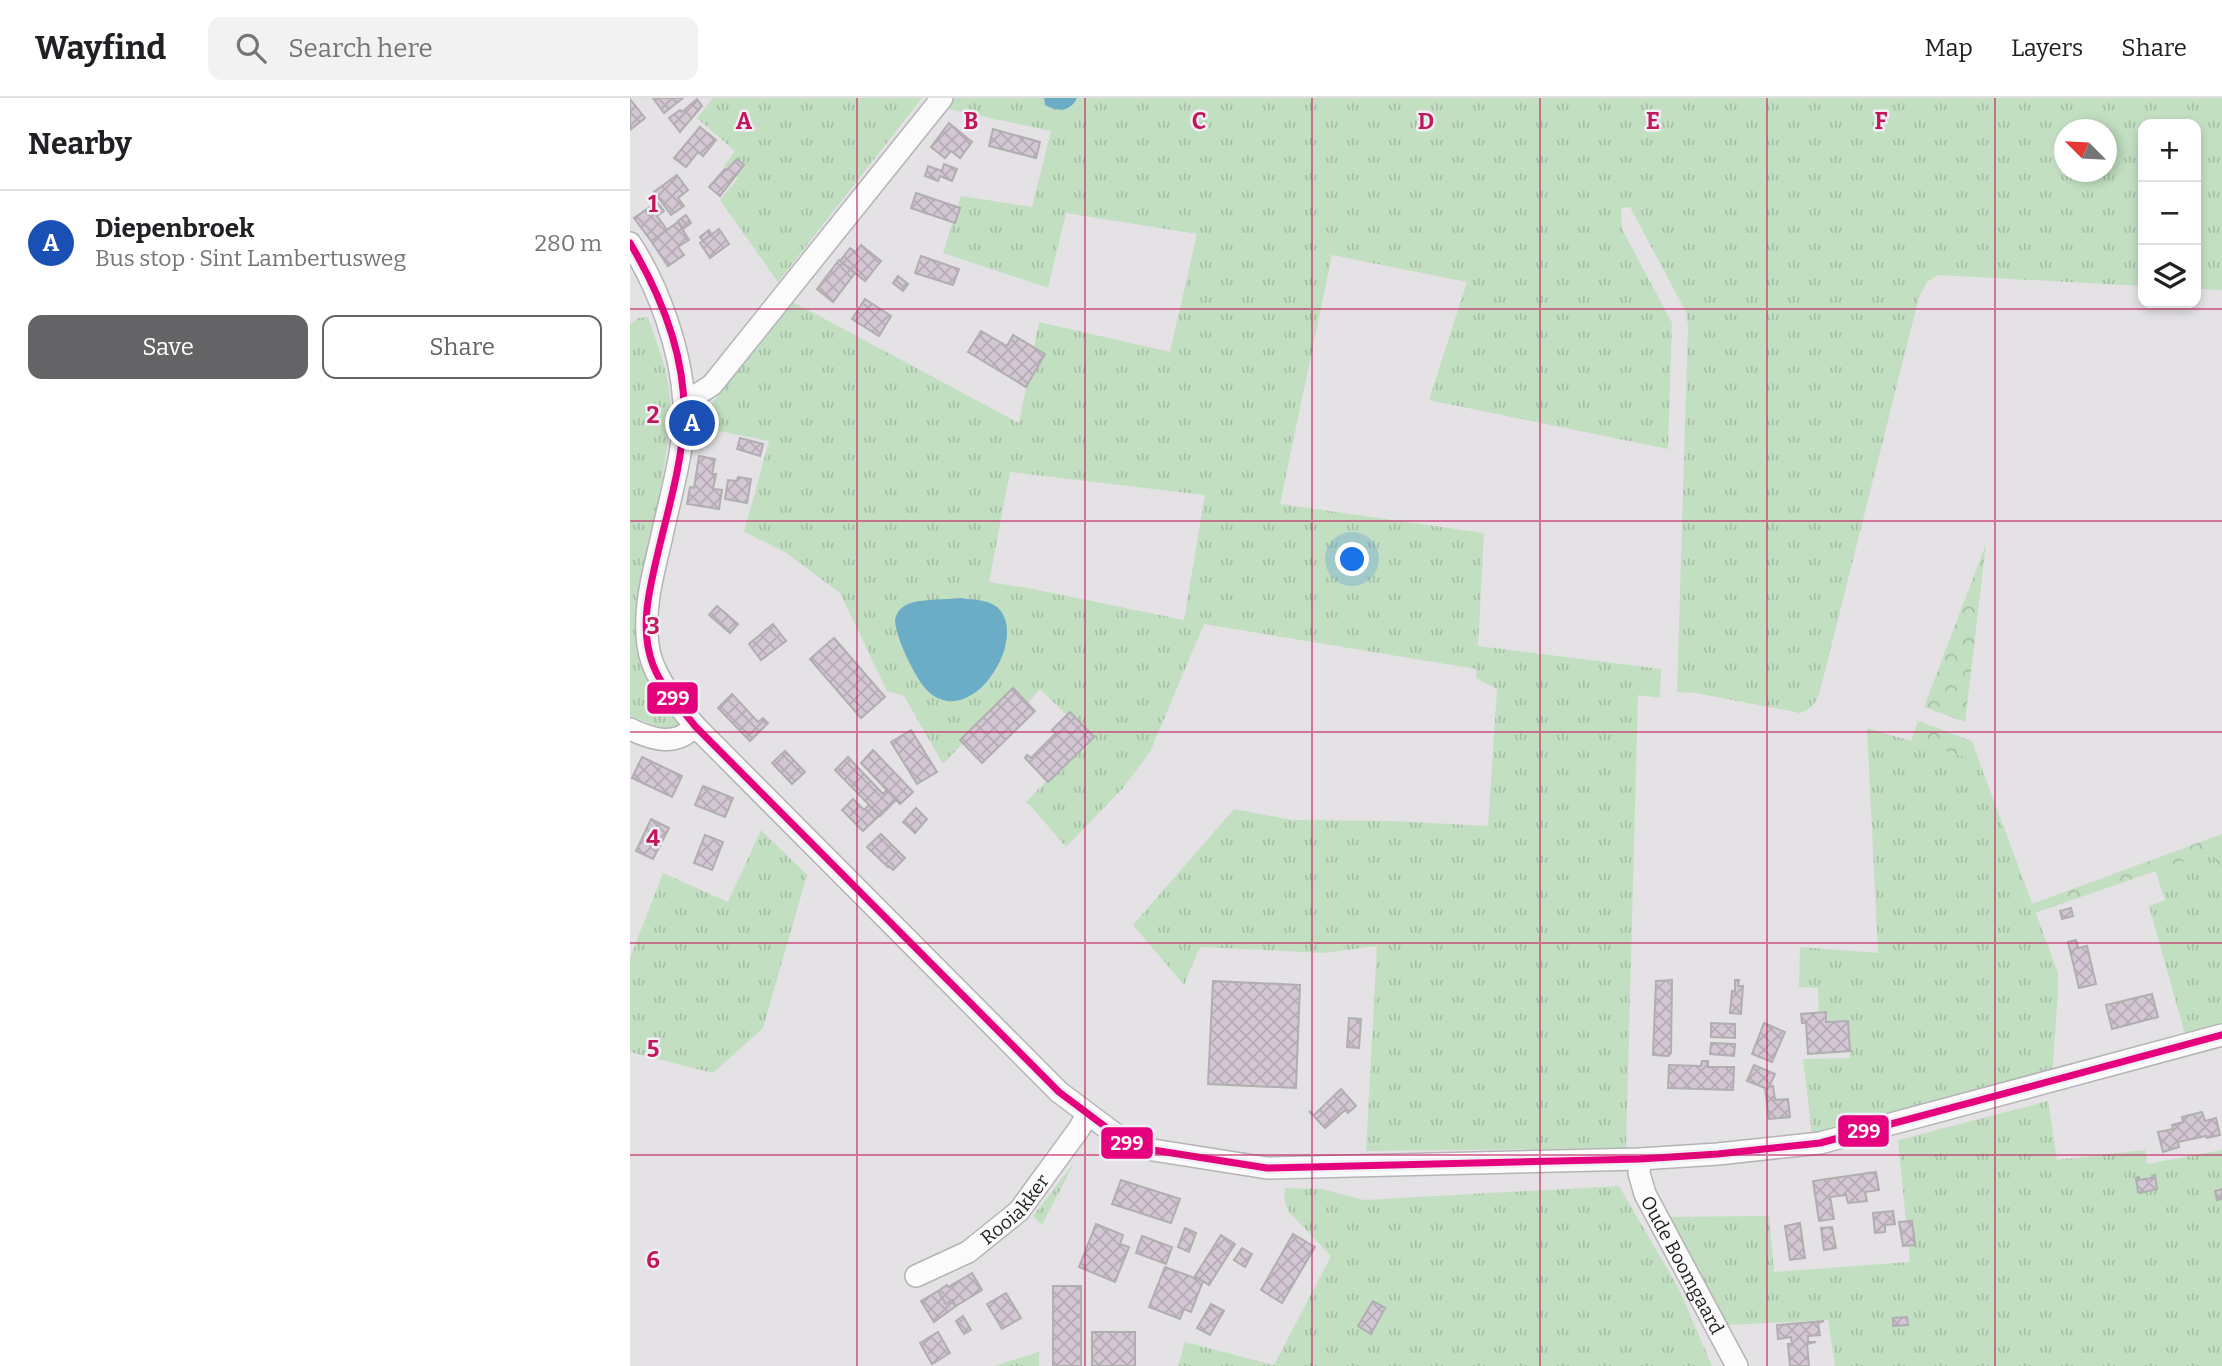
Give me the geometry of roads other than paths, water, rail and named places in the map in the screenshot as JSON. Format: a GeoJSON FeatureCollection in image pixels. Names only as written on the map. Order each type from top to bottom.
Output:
{"type":"FeatureCollection","features":[{"type":"Feature","properties":{"kind":"street"},"geometry":{"type":"LineString","coordinates":[[684,403],[712,385],[942,98]]}},
{"type":"Feature","properties":{"kind":"street"},"geometry":{"type":"LineString","coordinates":[[630,243],[647,270],[659,299],[676,353],[684,403],[679,454],[646,616],[653,668],[667,691],[695,726],[1059,1092],[1127,1143],[1153,1150],[1267,1168],[1640,1159],[1718,1154],[1820,1143],[2222,1035]]}},
{"type":"Feature","properties":{"kind":"street"},"geometry":{"type":"LineString","coordinates":[[630,729],[645,736],[670,741],[695,726]]}},
{"type":"Feature","properties":{"kind":"street","name":"Rooiakker"},"geometry":{"type":"LineString","coordinates":[[916,1276],[968,1252],[1019,1210],[1087,1115]]}},
{"type":"Feature","properties":{"kind":"street","name":"Oude Boomgaard"},"geometry":{"type":"LineString","coordinates":[[1640,1159],[1639,1173],[1645,1194],[1737,1366]]}},
{"type":"Feature","properties":{"kind":"water"},"geometry":{"type":"Polygon","coordinates":[[[1044,98],[1077,98],[1068,108],[1059,110],[1045,105],[1044,98]]]}},
{"type":"Feature","properties":{"kind":"water"},"geometry":{"type":"Polygon","coordinates":[[[961,598],[984,601],[997,607],[1005,619],[1007,634],[1004,651],[997,668],[973,694],[958,701],[943,700],[929,692],[916,675],[902,646],[895,620],[900,609],[908,604],[961,598]]]}},
{"type":"Feature","properties":{"kind":"place","name":"Diepenbroek"},"geometry":{"type":"Point","coordinates":[692,423]}}]}
